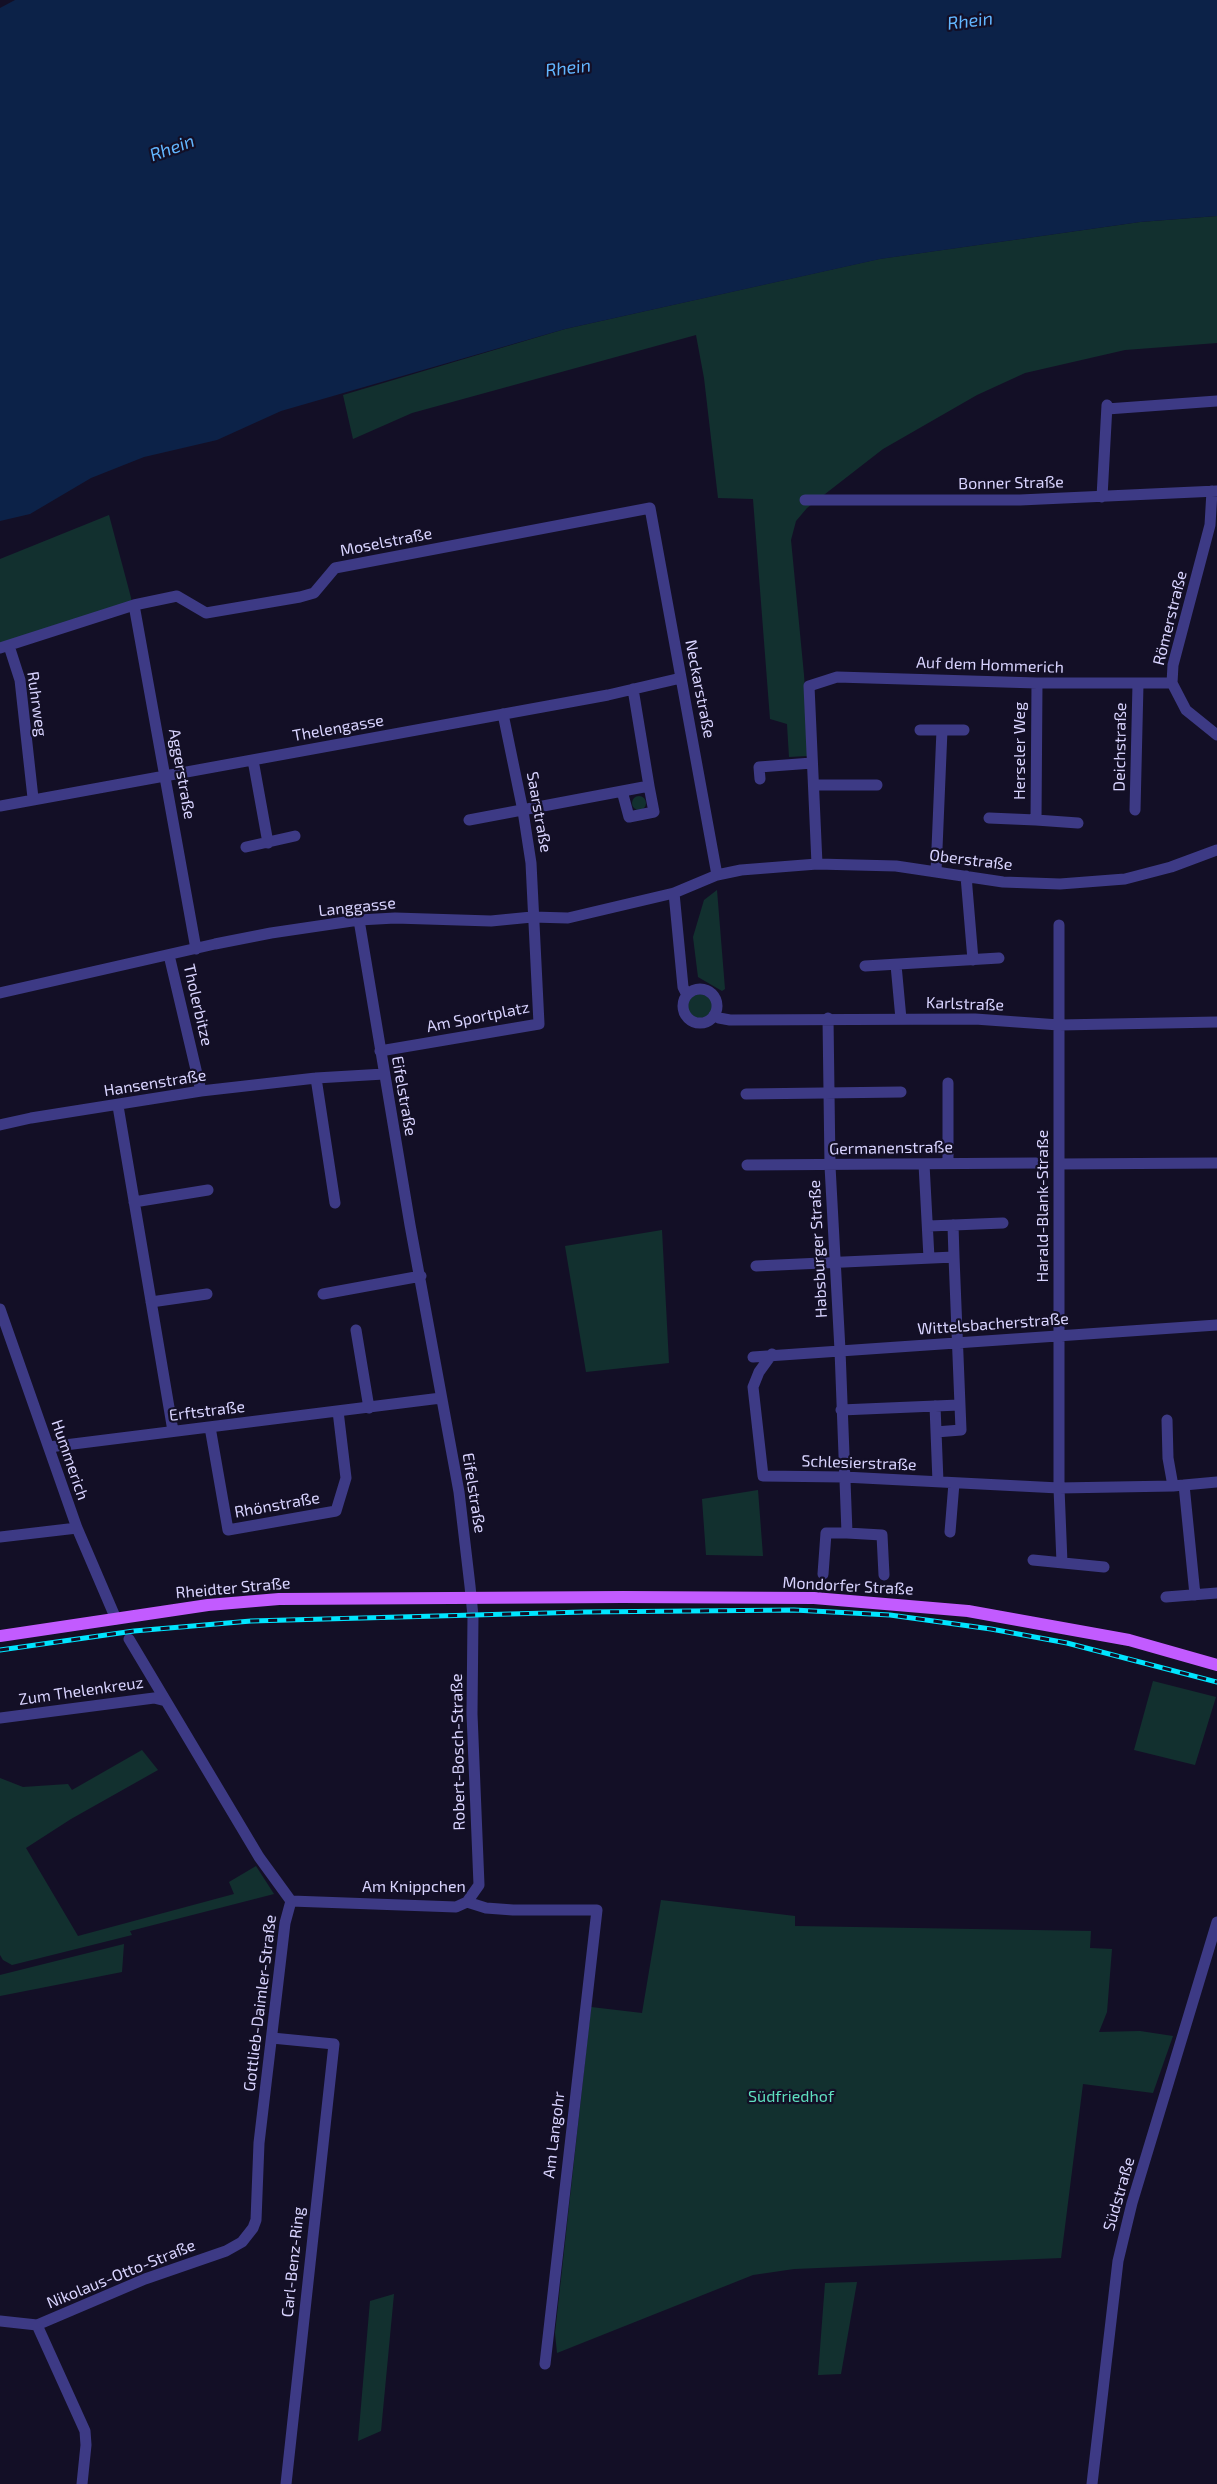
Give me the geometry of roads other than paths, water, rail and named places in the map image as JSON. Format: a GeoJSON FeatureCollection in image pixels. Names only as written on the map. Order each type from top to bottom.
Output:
{"type":"FeatureCollection","features":[{"type":"Feature","properties":{"kind":"main road","name":"Mondorfer Straße"},"geometry":{"type":"LineString","coordinates":[[472,1598],[762,1597],[884,1603],[968,1612],[1129,1640],[1217,1665]]}},
{"type":"Feature","properties":{"kind":"main road","name":"Rheidter Straße"},"geometry":{"type":"LineString","coordinates":[[0,1636],[208,1605],[279,1599],[472,1598]]}},
{"type":"Feature","properties":{"kind":"street"},"geometry":{"type":"LineString","coordinates":[[1102,497],[1107,407],[1217,401]]}},
{"type":"Feature","properties":{"kind":"street","name":"Bonner Straße"},"geometry":{"type":"LineString","coordinates":[[805,500],[1102,497],[1214,491]]}},
{"type":"Feature","properties":{"kind":"street","name":"Römerstraße"},"geometry":{"type":"LineString","coordinates":[[1214,491],[1210,525],[1173,665],[1172,684],[1186,710],[1217,735]]}},
{"type":"Feature","properties":{"kind":"street","name":"Moselstraße"},"geometry":{"type":"LineString","coordinates":[[5,647],[134,605],[177,596],[206,613],[300,597],[314,593],[335,568],[650,508]]}},
{"type":"Feature","properties":{"kind":"street","name":"Neckarstraße"},"geometry":{"type":"LineString","coordinates":[[650,508],[717,875]]}},
{"type":"Feature","properties":{"kind":"street","name":"Aggerstraße"},"geometry":{"type":"LineString","coordinates":[[134,605],[166,774],[196,949]]}},
{"type":"Feature","properties":{"kind":"street","name":"Ruhrweg"},"geometry":{"type":"LineString","coordinates":[[5,647],[20,680],[33,798]]}},
{"type":"Feature","properties":{"kind":"street","name":"Auf dem Hommerich"},"geometry":{"type":"LineString","coordinates":[[812,763],[810,686],[837,677],[1037,683],[1172,684]]}},
{"type":"Feature","properties":{"kind":"street","name":"Thelengasse"},"geometry":{"type":"LineString","coordinates":[[0,806],[33,798],[503,714],[681,678]]}},
{"type":"Feature","properties":{"kind":"street","name":"Herseler Weg"},"geometry":{"type":"LineString","coordinates":[[1036,820],[1037,683]]}},
{"type":"Feature","properties":{"kind":"street","name":"Deichstraße"},"geometry":{"type":"LineString","coordinates":[[1135,810],[1138,684]]}},
{"type":"Feature","properties":{"kind":"street"},"geometry":{"type":"LineString","coordinates":[[622,791],[628,817],[654,812],[633,689]]}},
{"type":"Feature","properties":{"kind":"street","name":"Saarstraße"},"geometry":{"type":"LineString","coordinates":[[503,714],[523,811],[531,863],[532,917]]}},
{"type":"Feature","properties":{"kind":"street"},"geometry":{"type":"LineString","coordinates":[[920,730],[964,730]]}},
{"type":"Feature","properties":{"kind":"street"},"geometry":{"type":"LineString","coordinates":[[936,872],[942,730]]}},
{"type":"Feature","properties":{"kind":"street"},"geometry":{"type":"LineString","coordinates":[[253,760],[268,842]]}},
{"type":"Feature","properties":{"kind":"street"},"geometry":{"type":"LineString","coordinates":[[760,779],[759,767],[812,763],[817,864]]}},
{"type":"Feature","properties":{"kind":"street"},"geometry":{"type":"LineString","coordinates":[[814,786],[877,784]]}},
{"type":"Feature","properties":{"kind":"street"},"geometry":{"type":"LineString","coordinates":[[469,820],[649,786]]}},
{"type":"Feature","properties":{"kind":"street","name":"Herseler Weg"},"geometry":{"type":"LineString","coordinates":[[989,818],[1078,823]]}},
{"type":"Feature","properties":{"kind":"street"},"geometry":{"type":"LineString","coordinates":[[246,847],[295,836]]}},
{"type":"Feature","properties":{"kind":"street","name":"Oberstraße"},"geometry":{"type":"LineString","coordinates":[[717,875],[741,870],[817,864],[896,866],[1003,882],[1060,884],[1125,879],[1171,867],[1217,850]]}},
{"type":"Feature","properties":{"kind":"street","name":"Langgasse"},"geometry":{"type":"LineString","coordinates":[[0,992],[271,933],[359,920],[395,918],[491,921],[532,917],[568,918],[674,893],[717,875]]}},
{"type":"Feature","properties":{"kind":"street"},"geometry":{"type":"LineString","coordinates":[[966,876],[973,960]]}},
{"type":"Feature","properties":{"kind":"street","name":"Karlstraße"},"geometry":{"type":"LineString","coordinates":[[674,893],[683,987],[687,994],[683,1006],[689,1019],[702,1023],[714,1015],[730,1020],[828,1018],[975,1019],[1060,1025],[1217,1022]]}},
{"type":"Feature","properties":{"kind":"street","name":"Am Sportplatz"},"geometry":{"type":"LineString","coordinates":[[380,1052],[539,1024],[532,917]]}},
{"type":"Feature","properties":{"kind":"street","name":"Eifelstraße"},"geometry":{"type":"LineString","coordinates":[[359,920],[410,1225],[421,1276],[459,1492],[472,1598]]}},
{"type":"Feature","properties":{"kind":"street","name":"Harald-Blank-Straße"},"geometry":{"type":"LineString","coordinates":[[1059,925],[1060,1488]]}},
{"type":"Feature","properties":{"kind":"street","name":"Tholerbitze"},"geometry":{"type":"LineString","coordinates":[[169,955],[201,1091]]}},
{"type":"Feature","properties":{"kind":"street"},"geometry":{"type":"LineString","coordinates":[[865,966],[999,958]]}},
{"type":"Feature","properties":{"kind":"street"},"geometry":{"type":"LineString","coordinates":[[896,964],[901,1018]]}},
{"type":"Feature","properties":{"kind":"street"},"geometry":{"type":"LineString","coordinates":[[687,994],[698,989],[710,993],[716,1003],[714,1015]]}},
{"type":"Feature","properties":{"kind":"street","name":"Habsburger Straße"},"geometry":{"type":"LineString","coordinates":[[828,1018],[827,1094],[833,1261],[840,1350],[847,1533]]}},
{"type":"Feature","properties":{"kind":"street","name":"Hansenstraße"},"geometry":{"type":"LineString","coordinates":[[0,1125],[30,1118],[118,1106],[201,1091],[316,1078],[384,1074]]}},
{"type":"Feature","properties":{"kind":"street"},"geometry":{"type":"LineString","coordinates":[[316,1078],[335,1203]]}},
{"type":"Feature","properties":{"kind":"street"},"geometry":{"type":"LineString","coordinates":[[948,1084],[948,1163]]}},
{"type":"Feature","properties":{"kind":"street"},"geometry":{"type":"LineString","coordinates":[[746,1094],[901,1092]]}},
{"type":"Feature","properties":{"kind":"street"},"geometry":{"type":"LineString","coordinates":[[118,1106],[173,1431]]}},
{"type":"Feature","properties":{"kind":"street","name":"Germanenstraße"},"geometry":{"type":"LineString","coordinates":[[747,1165],[830,1166],[1036,1163]]}},
{"type":"Feature","properties":{"kind":"street"},"geometry":{"type":"LineString","coordinates":[[1060,1164],[1217,1163]]}},
{"type":"Feature","properties":{"kind":"street"},"geometry":{"type":"LineString","coordinates":[[924,1164],[929,1226],[929,1258]]}},
{"type":"Feature","properties":{"kind":"street"},"geometry":{"type":"LineString","coordinates":[[134,1202],[208,1190]]}},
{"type":"Feature","properties":{"kind":"street"},"geometry":{"type":"LineString","coordinates":[[929,1226],[1003,1223]]}},
{"type":"Feature","properties":{"kind":"street"},"geometry":{"type":"LineString","coordinates":[[936,1432],[961,1430],[953,1225]]}},
{"type":"Feature","properties":{"kind":"street"},"geometry":{"type":"LineString","coordinates":[[756,1266],[954,1256]]}},
{"type":"Feature","properties":{"kind":"street"},"geometry":{"type":"LineString","coordinates":[[323,1294],[421,1276]]}},
{"type":"Feature","properties":{"kind":"street"},"geometry":{"type":"LineString","coordinates":[[151,1302],[207,1294]]}},
{"type":"Feature","properties":{"kind":"street","name":"Hummerich"},"geometry":{"type":"LineString","coordinates":[[0,1309],[77,1528],[116,1618]]}},
{"type":"Feature","properties":{"kind":"street","name":"Wittelsbacherstraße"},"geometry":{"type":"LineString","coordinates":[[753,1357],[772,1354],[958,1344],[1217,1325]]}},
{"type":"Feature","properties":{"kind":"street"},"geometry":{"type":"LineString","coordinates":[[356,1330],[369,1408]]}},
{"type":"Feature","properties":{"kind":"street","name":"Schlesierstraße"},"geometry":{"type":"LineString","coordinates":[[772,1354],[759,1372],[754,1387],[763,1476],[844,1477],[1060,1488],[1178,1485],[1217,1482]]}},
{"type":"Feature","properties":{"kind":"street","name":"Erftstraße"},"geometry":{"type":"LineString","coordinates":[[49,1447],[441,1398]]}},
{"type":"Feature","properties":{"kind":"street"},"geometry":{"type":"LineString","coordinates":[[841,1410],[959,1405]]}},
{"type":"Feature","properties":{"kind":"street"},"geometry":{"type":"LineString","coordinates":[[935,1406],[938,1482]]}},
{"type":"Feature","properties":{"kind":"street","name":"Rhönstraße"},"geometry":{"type":"LineString","coordinates":[[210,1427],[228,1530],[336,1511],[346,1478],[338,1411]]}},
{"type":"Feature","properties":{"kind":"street"},"geometry":{"type":"LineString","coordinates":[[1167,1420],[1168,1458],[1178,1485],[1195,1595]]}},
{"type":"Feature","properties":{"kind":"street"},"geometry":{"type":"LineString","coordinates":[[950,1532],[954,1483]]}},
{"type":"Feature","properties":{"kind":"street"},"geometry":{"type":"LineString","coordinates":[[1060,1488],[1062,1563]]}},
{"type":"Feature","properties":{"kind":"street"},"geometry":{"type":"LineString","coordinates":[[0,1537],[77,1528]]}},
{"type":"Feature","properties":{"kind":"street"},"geometry":{"type":"LineString","coordinates":[[823,1574],[826,1533],[847,1533],[882,1535],[884,1575]]}},
{"type":"Feature","properties":{"kind":"street"},"geometry":{"type":"LineString","coordinates":[[1033,1560],[1104,1567]]}},
{"type":"Feature","properties":{"kind":"street"},"geometry":{"type":"LineString","coordinates":[[1166,1597],[1217,1593]]}},
{"type":"Feature","properties":{"kind":"street","name":"Robert-Bosch-Straße"},"geometry":{"type":"LineString","coordinates":[[467,1902],[479,1885],[472,1714],[472,1598]]}},
{"type":"Feature","properties":{"kind":"street","name":"Gottlieb-Daimler-Straße"},"geometry":{"type":"LineString","coordinates":[[129,1638],[259,1857],[291,1901],[285,1923],[259,2144],[257,2210],[253,2228],[248,2236]]}},
{"type":"Feature","properties":{"kind":"street","name":"Zum Thelenkreuz"},"geometry":{"type":"LineString","coordinates":[[0,1718],[154,1698],[166,1701]]}},
{"type":"Feature","properties":{"kind":"street","name":"Am Knippchen"},"geometry":{"type":"LineString","coordinates":[[291,1901],[456,1906],[467,1902],[486,1908],[513,1910],[597,1910]]}},
{"type":"Feature","properties":{"kind":"street","name":"Am Langohr"},"geometry":{"type":"LineString","coordinates":[[545,2364],[597,1910]]}},
{"type":"Feature","properties":{"kind":"street","name":"Südstraße"},"geometry":{"type":"LineString","coordinates":[[1092,2484],[1118,2261],[1132,2203],[1214,1940],[1217,1922]]}},
{"type":"Feature","properties":{"kind":"street","name":"Carl-Benz-Ring"},"geometry":{"type":"LineString","coordinates":[[272,2038],[334,2044],[286,2484]]}},
{"type":"Feature","properties":{"kind":"street","name":"Nikolaus-Otto-Straße"},"geometry":{"type":"LineString","coordinates":[[0,2321],[37,2325],[145,2279],[226,2251],[248,2236]]}},
{"type":"Feature","properties":{"kind":"street"},"geometry":{"type":"LineString","coordinates":[[37,2325],[85,2430],[86,2446],[82,2484]]}},
{"type":"Feature","properties":{"kind":"water","name":"Rhein"},"geometry":{"type":"Polygon","coordinates":[[[15,0],[1217,0],[1217,216],[1140,222],[880,259],[565,329],[281,411],[217,440],[144,457],[91,478],[30,514],[0,521],[0,8],[15,0]]]}},
{"type":"Feature","properties":{"kind":"railway"},"geometry":{"type":"LineString","coordinates":[[0,1650],[134,1631],[251,1621],[585,1612],[794,1610],[890,1615],[991,1629],[1067,1643],[1217,1682]]}},
{"type":"Feature","properties":{"kind":"park label","name":"Südfriedhof"},"geometry":{"type":"Point","coordinates":[791,2097]}}]}
